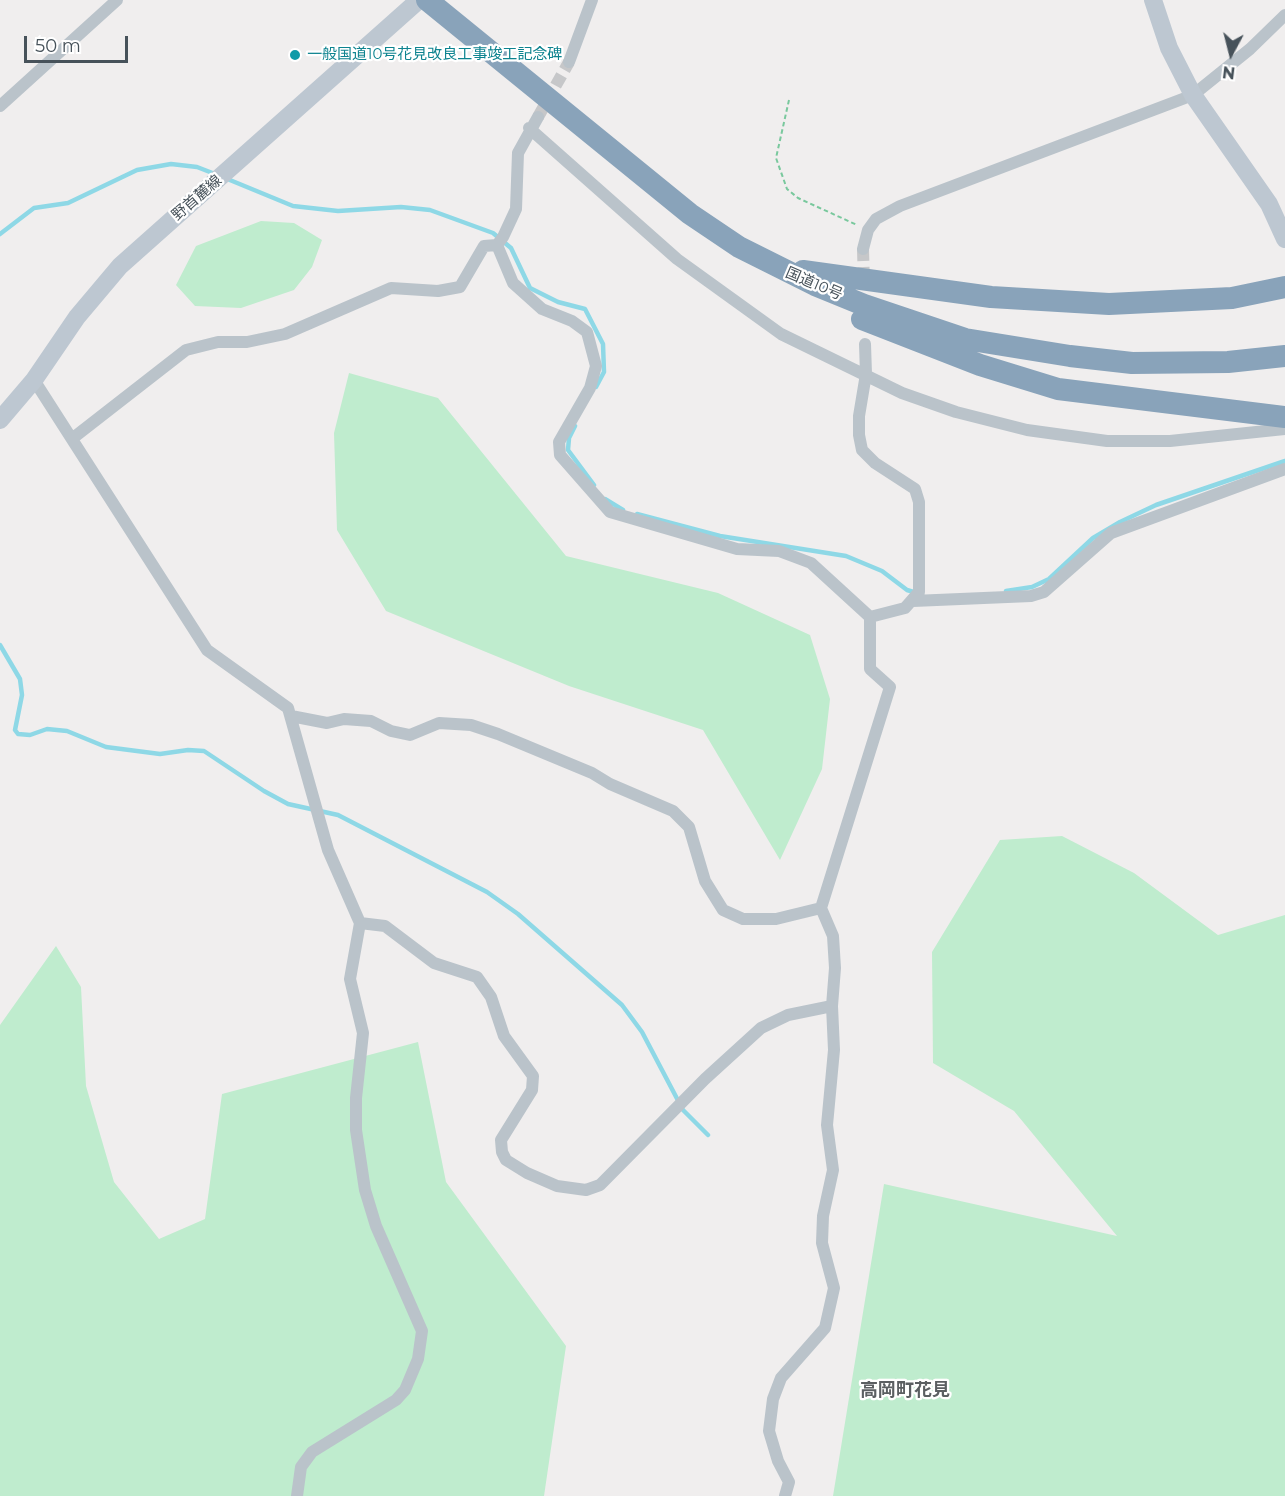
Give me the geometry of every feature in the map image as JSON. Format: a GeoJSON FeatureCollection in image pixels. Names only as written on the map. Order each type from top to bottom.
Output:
{"type":"FeatureCollection","features":[{"type":"Feature","properties":{"kind":"highway","name":"国道10号"},"geometry":{"type":"LineString","coordinates":[[427,0],[690,214],[739,247],[815,285],[864,305],[965,339],[1070,356],[1132,363],[1228,362],[1285,356]]}},
{"type":"Feature","properties":{"kind":"highway"},"geometry":{"type":"LineString","coordinates":[[778,268],[991,297],[1109,304],[1232,297],[1285,287]]}},
{"type":"Feature","properties":{"kind":"highway"},"geometry":{"type":"LineString","coordinates":[[815,285],[863,320],[980,365],[1058,389],[1285,417]]}},
{"type":"Feature","properties":{"kind":"main road","name":"野首麓線"},"geometry":{"type":"LineString","coordinates":[[0,420],[34,380],[77,317],[120,266],[419,0]]}},
{"type":"Feature","properties":{"kind":"main road"},"geometry":{"type":"LineString","coordinates":[[1153,0],[1169,48],[1193,95],[1269,204],[1285,239]]}},
{"type":"Feature","properties":{"kind":"street"},"geometry":{"type":"LineString","coordinates":[[0,106],[117,0]]}},
{"type":"Feature","properties":{"kind":"street"},"geometry":{"type":"LineString","coordinates":[[569,62],[592,0]]}},
{"type":"Feature","properties":{"kind":"street"},"geometry":{"type":"LineString","coordinates":[[863,249],[868,230],[876,219],[900,206],[1193,95],[1250,50],[1285,15]]}},
{"type":"Feature","properties":{"kind":"street"},"geometry":{"type":"LineString","coordinates":[[497,245],[516,209],[518,153],[529,128],[538,117]]}},
{"type":"Feature","properties":{"kind":"street"},"geometry":{"type":"LineString","coordinates":[[529,128],[668,251],[781,334],[902,393],[956,412],[1027,430],[1107,441],[1170,441],[1285,429]]}},
{"type":"Feature","properties":{"kind":"street"},"geometry":{"type":"LineString","coordinates":[[73,438],[186,350],[218,342],[247,342],[285,334],[391,288],[438,291],[460,287],[484,246],[497,245]]}},
{"type":"Feature","properties":{"kind":"street"},"geometry":{"type":"LineString","coordinates":[[497,245],[513,283],[542,309],[572,321],[587,332],[596,366],[590,388],[559,442],[560,455],[610,512],[737,549],[779,551],[811,562],[870,617],[870,669],[890,687],[821,908],[833,936],[835,968],[832,1006],[834,1050],[827,1125],[832,1170],[823,1216],[822,1243],[834,1288],[825,1328],[781,1378],[773,1399],[769,1431],[778,1461],[789,1482],[784,1496]]}},
{"type":"Feature","properties":{"kind":"street"},"geometry":{"type":"LineString","coordinates":[[865,344],[866,374],[858,435],[862,450],[875,463],[915,489],[919,502],[919,592],[905,608],[870,617]]}},
{"type":"Feature","properties":{"kind":"street"},"geometry":{"type":"LineString","coordinates":[[34,380],[207,650],[288,708],[328,850],[360,923],[350,979],[363,1033],[356,1098],[356,1130],[363,1177],[376,1226],[422,1331],[418,1359],[405,1390],[396,1400],[312,1452],[301,1467],[297,1496]]}},
{"type":"Feature","properties":{"kind":"street"},"geometry":{"type":"LineString","coordinates":[[912,601],[1031,596],[1044,592],[1111,533],[1285,470]]}},
{"type":"Feature","properties":{"kind":"street"},"geometry":{"type":"LineString","coordinates":[[291,716],[327,723],[344,719],[371,721],[391,731],[410,735],[439,723],[471,726],[498,734],[592,773],[610,784],[673,811],[689,827],[705,881],[723,910],[742,919],[776,919],[821,908]]}},
{"type":"Feature","properties":{"kind":"street"},"geometry":{"type":"LineString","coordinates":[[360,923],[386,926],[434,963],[477,977],[491,996],[504,1036],[532,1076],[532,1090],[501,1140],[502,1152],[506,1160],[520,1169],[557,1186],[586,1190],[600,1185],[705,1079],[761,1029],[788,1015],[832,1006]]}},
{"type":"Feature","properties":{"kind":"path"},"geometry":{"type":"LineString","coordinates":[[789,100],[776,158],[787,189],[798,198],[868,230]]}},
{"type":"Feature","properties":{"kind":"green space"},"geometry":{"type":"Polygon","coordinates":[[[261,221],[294,223],[322,240],[312,267],[294,290],[241,308],[195,306],[176,285],[196,246],[261,221]]]}},
{"type":"Feature","properties":{"kind":"green space"},"geometry":{"type":"Polygon","coordinates":[[[349,373],[438,398],[566,556],[718,593],[810,635],[830,699],[822,769],[780,860],[703,730],[569,686],[386,611],[337,530],[334,433],[349,373]]]}},
{"type":"Feature","properties":{"kind":"green space"},"geometry":{"type":"Polygon","coordinates":[[[1062,836],[1134,873],[1218,935],[1285,915],[1285,1496],[833,1496],[884,1184],[1117,1236],[1014,1111],[933,1063],[932,952],[1000,840],[1062,836]]]}},
{"type":"Feature","properties":{"kind":"green space"},"geometry":{"type":"Polygon","coordinates":[[[56,946],[81,987],[86,1086],[114,1182],[159,1239],[205,1219],[222,1094],[418,1042],[446,1182],[566,1346],[544,1496],[0,1496],[0,1025],[56,946]]]}},
{"type":"Feature","properties":{"kind":"waterway"},"geometry":{"type":"LineString","coordinates":[[0,234],[34,208],[68,203],[137,170],[171,164],[197,167],[215,174]]}},
{"type":"Feature","properties":{"kind":"waterway"},"geometry":{"type":"LineString","coordinates":[[225,178],[293,206],[338,211],[401,207],[430,210],[493,233],[511,248],[530,288],[558,302],[585,309],[603,344],[604,372],[596,387]]}},
{"type":"Feature","properties":{"kind":"waterway"},"geometry":{"type":"LineString","coordinates":[[575,426],[569,438],[568,450],[594,485]]}},
{"type":"Feature","properties":{"kind":"waterway"},"geometry":{"type":"LineString","coordinates":[[1006,591],[1032,587],[1049,579],[1093,538],[1156,505],[1285,461]]}},
{"type":"Feature","properties":{"kind":"waterway"},"geometry":{"type":"LineString","coordinates":[[605,499],[623,510]]}},
{"type":"Feature","properties":{"kind":"waterway"},"geometry":{"type":"LineString","coordinates":[[637,514],[720,536],[846,556],[882,571],[907,590],[917,593]]}},
{"type":"Feature","properties":{"kind":"waterway"},"geometry":{"type":"LineString","coordinates":[[0,645],[20,679],[22,695],[15,730],[18,734],[30,735],[47,729],[67,731],[106,747],[160,754],[188,750],[204,751],[264,791],[288,804],[338,815],[487,892],[518,914],[622,1005],[642,1032],[683,1110],[708,1135]]}},
{"type":"Feature","properties":{"kind":"tunnel"},"geometry":{"type":"LineString","coordinates":[[538,117],[569,62]]}},
{"type":"Feature","properties":{"kind":"tunnel"},"geometry":{"type":"LineString","coordinates":[[863,249],[864,283]]}},
{"type":"Feature","properties":{"kind":"place","name":"一般国道10号花見改良工事竣工記念碑"},"geometry":{"type":"Point","coordinates":[295,55]}},
{"type":"Feature","properties":{"kind":"district","name":"高岡町花見"},"geometry":{"type":"Point","coordinates":[905,1391]}}]}
